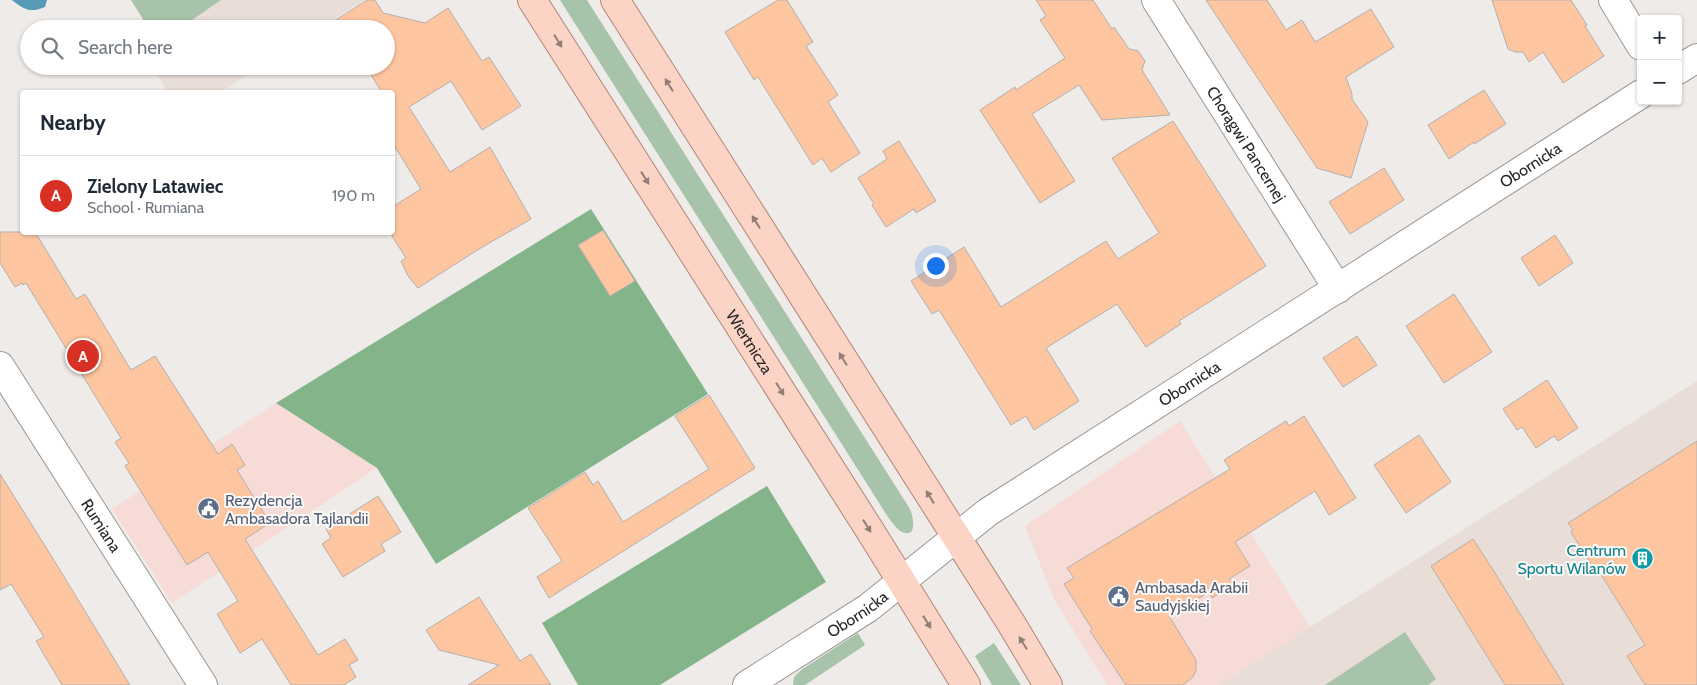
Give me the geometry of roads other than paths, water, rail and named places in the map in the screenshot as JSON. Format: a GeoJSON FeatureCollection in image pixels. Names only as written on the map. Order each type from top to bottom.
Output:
{"type":"FeatureCollection","features":[{"type":"Feature","properties":{"kind":"main road","name":"Wiertnicza"},"geometry":{"type":"LineString","coordinates":[[532,0],[902,580],[966,685]]}},
{"type":"Feature","properties":{"kind":"main road"},"geometry":{"type":"LineString","coordinates":[[615,0],[1048,685]]}},
{"type":"Feature","properties":{"kind":"street","name":"Chorągwi Pancernej"},"geometry":{"type":"LineString","coordinates":[[1156,0],[1338,289]]}},
{"type":"Feature","properties":{"kind":"street"},"geometry":{"type":"LineString","coordinates":[[1613,0],[1637,39]]}},
{"type":"Feature","properties":{"kind":"street"},"geometry":{"type":"LineString","coordinates":[[1682,67],[1697,58]]}},
{"type":"Feature","properties":{"kind":"street","name":"Obornicka"},"geometry":{"type":"LineString","coordinates":[[747,685],[868,608],[988,512],[1637,97]]}},
{"type":"Feature","properties":{"kind":"street","name":"Rumiana"},"geometry":{"type":"LineString","coordinates":[[0,366],[203,685]]}},
{"type":"Feature","properties":{"kind":"water"},"geometry":{"type":"Polygon","coordinates":[[[12,0],[47,0],[45,7],[28,10],[12,0]]]}},
{"type":"Feature","properties":{"kind":"place","name":"Zielony Latawiec"},"geometry":{"type":"Point","coordinates":[83,356]}},
{"type":"Feature","properties":{"kind":"place","name":"Rezydencja Ambasadora Tajlandii"},"geometry":{"type":"Point","coordinates":[209,509]}},
{"type":"Feature","properties":{"kind":"place","name":"Centrum Sportu Wilanów"},"geometry":{"type":"Point","coordinates":[1642,559]}},
{"type":"Feature","properties":{"kind":"place","name":"Ambasada Arabii Saudyjskiej"},"geometry":{"type":"Point","coordinates":[1119,596]}}]}
